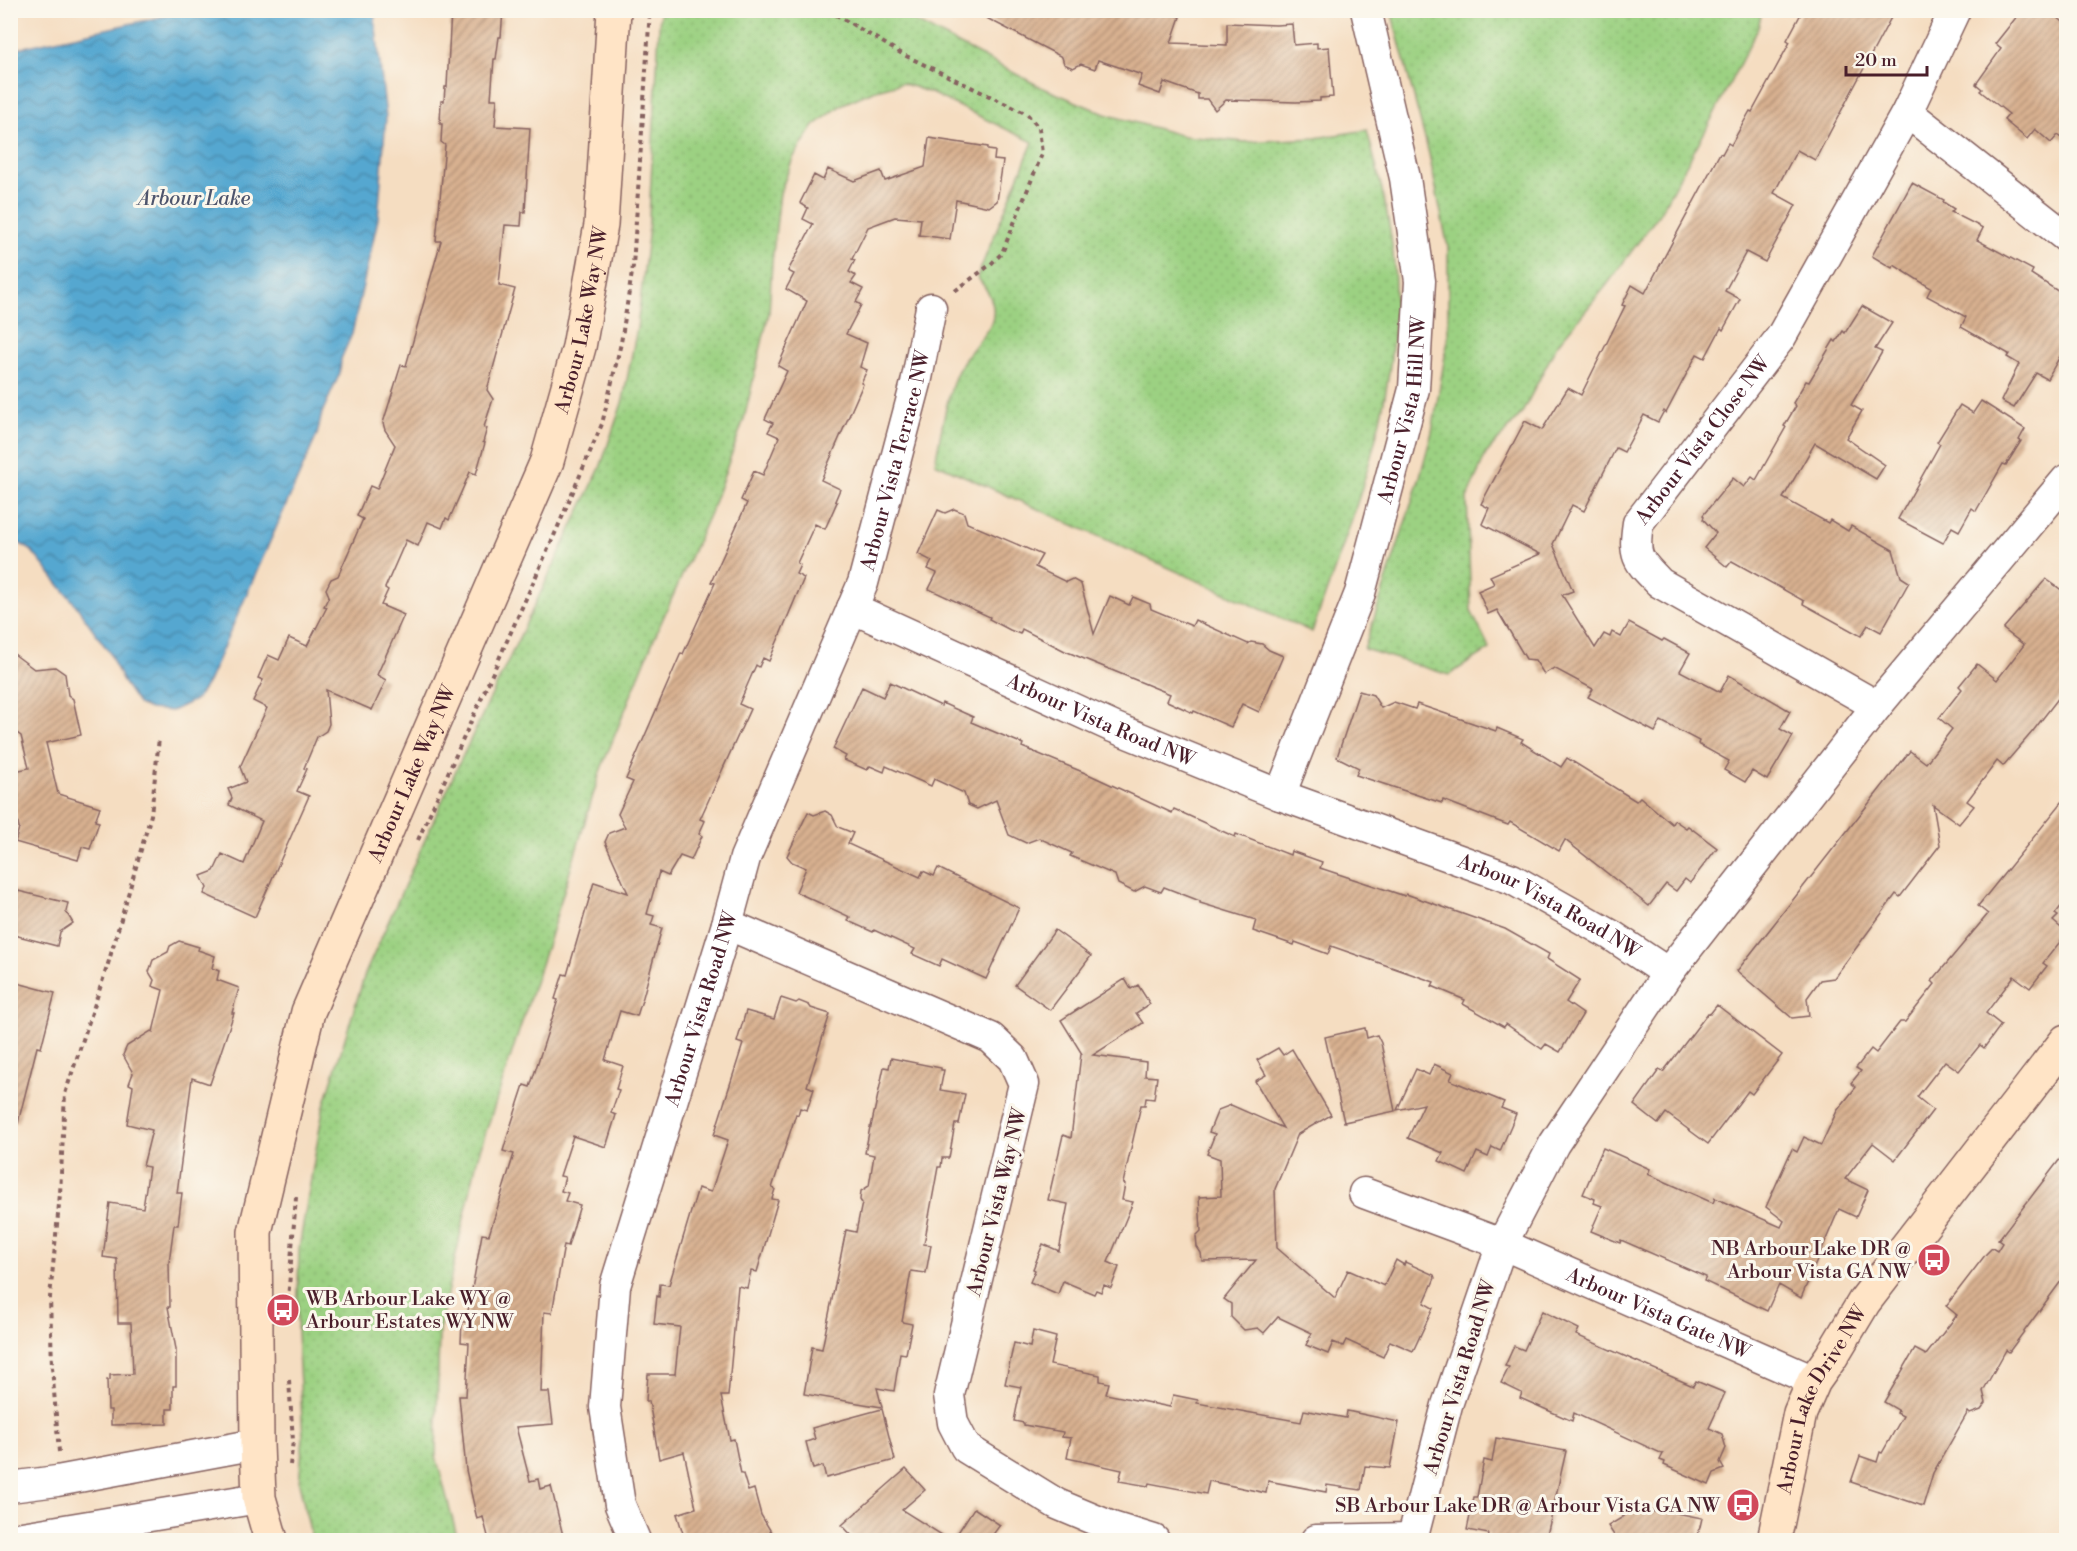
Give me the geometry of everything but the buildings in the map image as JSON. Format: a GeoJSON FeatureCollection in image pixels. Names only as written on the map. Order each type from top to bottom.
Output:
{"type":"FeatureCollection","features":[{"type":"Feature","properties":{"kind":"street","name":"Arbour Lake Way NW"},"geometry":{"type":"LineString","coordinates":[[271,1540],[259,1498],[256,1444],[255,1232],[308,1012],[547,461],[579,347],[601,225],[614,10]]}},
{"type":"Feature","properties":{"kind":"street","name":"Arbour Vista Hill NW"},"geometry":{"type":"LineString","coordinates":[[1280,795],[1360,593],[1414,389],[1420,281],[1405,178],[1366,10]]}},
{"type":"Feature","properties":{"kind":"street","name":"Arbour Vista Close NW"},"geometry":{"type":"LineString","coordinates":[[1877,706],[1660,583],[1640,563],[1635,543],[1638,523],[1781,337],[1907,112],[1955,10]]}},
{"type":"Feature","properties":{"kind":"street"},"geometry":{"type":"LineString","coordinates":[[1907,112],[2067,237]]}},
{"type":"Feature","properties":{"kind":"street","name":"Arbour Vista Terrace NW"},"geometry":{"type":"LineString","coordinates":[[852,608],[863,583],[916,383],[931,308]]}},
{"type":"Feature","properties":{"kind":"street"},"geometry":{"type":"LineString","coordinates":[[1668,973],[1877,706],[2067,480]]}},
{"type":"Feature","properties":{"kind":"street","name":"Arbour Vista Road NW"},"geometry":{"type":"LineString","coordinates":[[635,1540],[620,1505],[605,1407],[615,1286],[727,924],[745,858],[852,608],[1113,727],[1280,795],[1512,879],[1611,935],[1668,973],[1554,1144],[1502,1244],[1447,1405],[1412,1539]]}},
{"type":"Feature","properties":{"kind":"street","name":"Arbour Vista Way NW"},"geometry":{"type":"LineString","coordinates":[[727,924],[991,1038],[1013,1059],[1024,1084],[949,1395],[953,1423],[966,1448],[1057,1504],[1112,1527],[1154,1540]]}},
{"type":"Feature","properties":{"kind":"street","name":"Arbour Lake Drive NW"},"geometry":{"type":"LineString","coordinates":[[1774,1540],[1800,1413],[1814,1381],[1831,1358],[1864,1302],[2067,1041]]}},
{"type":"Feature","properties":{"kind":"street","name":"Arbour Vista Gate NW"},"geometry":{"type":"LineString","coordinates":[[1364,1193],[1502,1244],[1814,1381]]}},
{"type":"Feature","properties":{"kind":"street"},"geometry":{"type":"LineString","coordinates":[[10,1487],[57,1481],[256,1444]]}},
{"type":"Feature","properties":{"kind":"street"},"geometry":{"type":"LineString","coordinates":[[10,1539],[259,1498]]}},
{"type":"Feature","properties":{"kind":"street"},"geometry":{"type":"LineString","coordinates":[[1316,1540],[1412,1539]]}},
{"type":"Feature","properties":{"kind":"path"},"geometry":{"type":"LineString","coordinates":[[414,849],[602,424],[621,343],[633,266],[650,10]]}},
{"type":"Feature","properties":{"kind":"path"},"geometry":{"type":"LineString","coordinates":[[828,10],[904,55],[1027,114],[1039,128],[1042,154],[1002,253],[975,278],[931,308]]}},
{"type":"Feature","properties":{"kind":"path"},"geometry":{"type":"LineString","coordinates":[[59,1454],[52,1367],[50,1297],[60,1194],[65,1094],[108,964],[151,815],[159,738]]}},
{"type":"Feature","properties":{"kind":"path"},"geometry":{"type":"LineString","coordinates":[[288,1306],[297,1187]]}},
{"type":"Feature","properties":{"kind":"path"},"geometry":{"type":"LineString","coordinates":[[289,1379],[293,1441],[289,1471]]}},
{"type":"Feature","properties":{"kind":"green space"},"geometry":{"type":"Polygon","coordinates":[[[660,11],[895,11],[1041,87],[1105,114],[1184,136],[1246,142],[1315,138],[1367,130],[1387,214],[1394,265],[1395,312],[1391,359],[1383,406],[1359,498],[1312,632],[935,463],[955,377],[992,319],[993,307],[988,293],[977,277],[1033,142],[931,93],[902,83],[873,91],[843,104],[814,126],[793,158],[780,193],[769,313],[744,419],[713,506],[656,634],[601,769],[549,940],[478,1156],[439,1330],[436,1456],[458,1540],[312,1540],[299,1483],[303,1437],[297,1333],[299,1248],[323,1109],[365,974],[456,770],[600,468],[623,400],[637,328],[648,236],[660,11]]]}},
{"type":"Feature","properties":{"kind":"green space"},"geometry":{"type":"Polygon","coordinates":[[[1391,11],[1762,11],[1758,28],[1708,126],[1659,214],[1606,286],[1557,345],[1522,413],[1486,454],[1467,498],[1471,611],[1490,649],[1449,675],[1364,649],[1419,480],[1432,432],[1448,338],[1448,248],[1429,154],[1391,11]]]}},
{"type":"Feature","properties":{"kind":"water","name":"Arbour Lake"},"geometry":{"type":"Polygon","coordinates":[[[188,11],[374,11],[386,117],[378,219],[352,334],[341,359],[340,373],[322,413],[317,435],[208,682],[197,699],[172,711],[150,709],[138,704],[123,682],[109,652],[75,604],[31,550],[11,540],[10,50],[188,11]]]}},
{"type":"Feature","properties":{"kind":"place","name":"NB Arbour Lake DR @ Arbour Vista GA NW"},"geometry":{"type":"Point","coordinates":[1934,1260]}},
{"type":"Feature","properties":{"kind":"place","name":"WB Arbour Lake WY @ Arbour Estates WY NW"},"geometry":{"type":"Point","coordinates":[283,1310]}},
{"type":"Feature","properties":{"kind":"place","name":"SB Arbour Lake DR @ Arbour Vista GA NW"},"geometry":{"type":"Point","coordinates":[1743,1505]}}]}
